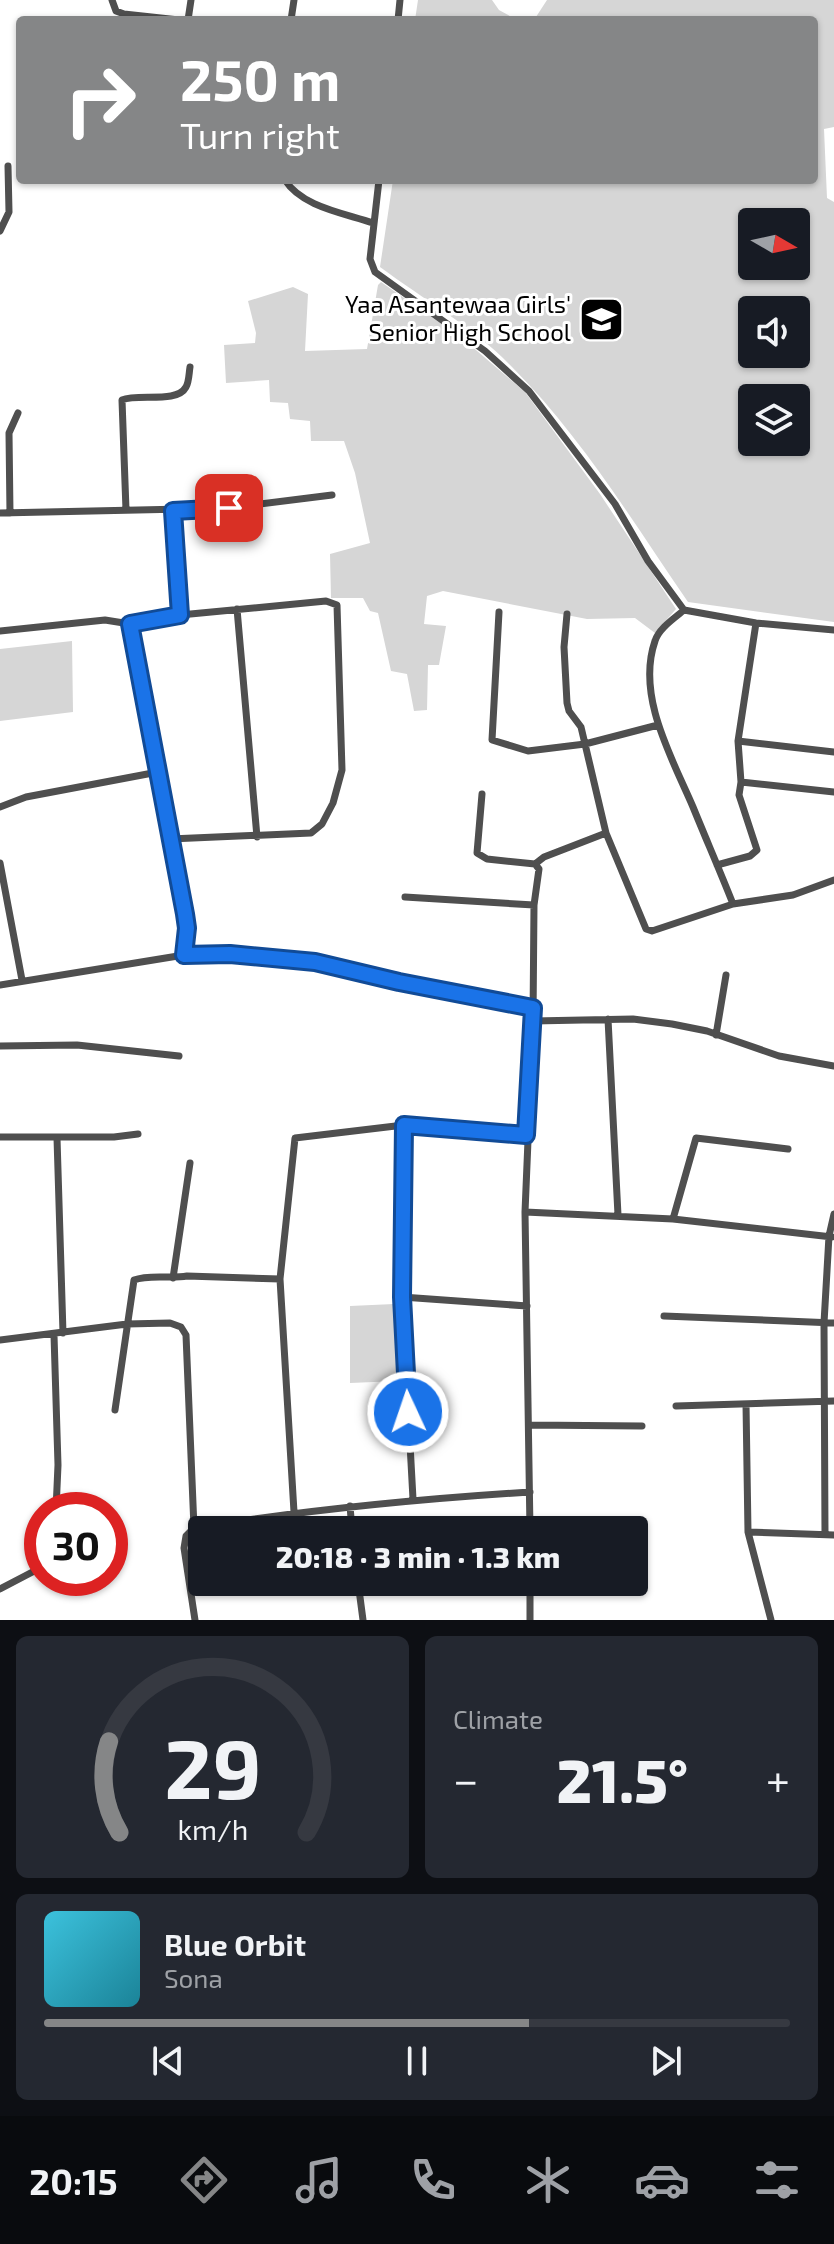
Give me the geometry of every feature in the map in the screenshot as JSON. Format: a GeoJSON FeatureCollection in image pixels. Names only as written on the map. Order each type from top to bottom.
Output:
{"type":"FeatureCollection","features":[{"type":"Feature","properties":{"kind":"street"},"geometry":{"type":"LineString","coordinates":[[112,0],[116,11],[142,16]]}},
{"type":"Feature","properties":{"kind":"street"},"geometry":{"type":"LineString","coordinates":[[0,231],[9,212],[8,166]]}},
{"type":"Feature","properties":{"kind":"street"},"geometry":{"type":"LineString","coordinates":[[288,184],[306,200],[373,223]]}},
{"type":"Feature","properties":{"kind":"street"},"geometry":{"type":"LineString","coordinates":[[378,184],[370,259],[375,272],[485,351],[529,391],[615,504],[648,561],[684,610],[756,623],[834,630]]}},
{"type":"Feature","properties":{"kind":"street"},"geometry":{"type":"LineString","coordinates":[[126,510],[122,400],[181,393],[188,383],[190,367]]}},
{"type":"Feature","properties":{"kind":"street"},"geometry":{"type":"LineString","coordinates":[[10,513],[9,433],[18,413]]}},
{"type":"Feature","properties":{"kind":"street"},"geometry":{"type":"LineString","coordinates":[[0,513],[229,508],[332,495]]}},
{"type":"Feature","properties":{"kind":"street"},"geometry":{"type":"LineString","coordinates":[[173,511],[180,615]]}},
{"type":"Feature","properties":{"kind":"street"},"geometry":{"type":"LineString","coordinates":[[0,631],[105,620],[130,624],[180,615],[326,601],[337,605],[342,770],[333,803],[322,824],[311,833],[170,839]]}},
{"type":"Feature","properties":{"kind":"street"},"geometry":{"type":"LineString","coordinates":[[237,609],[257,837]]}},
{"type":"Feature","properties":{"kind":"street"},"geometry":{"type":"LineString","coordinates":[[684,610],[659,633],[655,642],[650,668],[658,725],[733,904]]}},
{"type":"Feature","properties":{"kind":"street"},"geometry":{"type":"LineString","coordinates":[[499,612],[492,740],[528,751],[585,744],[658,725]]}},
{"type":"Feature","properties":{"kind":"street"},"geometry":{"type":"LineString","coordinates":[[567,614],[564,647],[567,703],[581,727],[606,833],[646,929],[652,931],[733,904],[793,895],[834,880]]}},
{"type":"Feature","properties":{"kind":"street"},"geometry":{"type":"LineString","coordinates":[[717,865],[750,856],[757,850],[739,795],[738,741],[756,623]]}},
{"type":"Feature","properties":{"kind":"street"},"geometry":{"type":"LineString","coordinates":[[130,624],[187,928],[184,955]]}},
{"type":"Feature","properties":{"kind":"street"},"geometry":{"type":"LineString","coordinates":[[738,741],[834,752]]}},
{"type":"Feature","properties":{"kind":"street"},"geometry":{"type":"LineString","coordinates":[[0,807],[26,797],[158,772]]}},
{"type":"Feature","properties":{"kind":"street"},"geometry":{"type":"LineString","coordinates":[[741,782],[834,792]]}},
{"type":"Feature","properties":{"kind":"street"},"geometry":{"type":"LineString","coordinates":[[482,794],[476,846],[480,857],[539,861],[606,833]]}},
{"type":"Feature","properties":{"kind":"street"},"geometry":{"type":"LineString","coordinates":[[530,1516],[526,1135],[533,1021],[534,905],[539,861]]}},
{"type":"Feature","properties":{"kind":"street"},"geometry":{"type":"LineString","coordinates":[[0,863],[22,980]]}},
{"type":"Feature","properties":{"kind":"street"},"geometry":{"type":"LineString","coordinates":[[405,897],[534,905]]}},
{"type":"Feature","properties":{"kind":"street"},"geometry":{"type":"LineString","coordinates":[[0,985],[184,955],[230,954],[315,962],[533,1008]]}},
{"type":"Feature","properties":{"kind":"street"},"geometry":{"type":"LineString","coordinates":[[716,1035],[726,975]]}},
{"type":"Feature","properties":{"kind":"street"},"geometry":{"type":"LineString","coordinates":[[533,1021],[608,1019],[672,1024],[779,1056],[834,1066]]}},
{"type":"Feature","properties":{"kind":"street"},"geometry":{"type":"LineString","coordinates":[[608,1019],[618,1215]]}},
{"type":"Feature","properties":{"kind":"street"},"geometry":{"type":"LineString","coordinates":[[0,1046],[77,1045],[179,1056]]}},
{"type":"Feature","properties":{"kind":"street"},"geometry":{"type":"LineString","coordinates":[[294,1512],[280,1279],[295,1138],[404,1125],[526,1135]]}},
{"type":"Feature","properties":{"kind":"street"},"geometry":{"type":"LineString","coordinates":[[404,1125],[402,1297],[413,1499]]}},
{"type":"Feature","properties":{"kind":"street"},"geometry":{"type":"LineString","coordinates":[[0,1137],[114,1137],[138,1134]]}},
{"type":"Feature","properties":{"kind":"street"},"geometry":{"type":"LineString","coordinates":[[57,1138],[57,1492]]}},
{"type":"Feature","properties":{"kind":"street"},"geometry":{"type":"LineString","coordinates":[[673,1219],[696,1138],[788,1149]]}},
{"type":"Feature","properties":{"kind":"street"},"geometry":{"type":"LineString","coordinates":[[173,1278],[190,1163]]}},
{"type":"Feature","properties":{"kind":"street"},"geometry":{"type":"LineString","coordinates":[[525,1212],[673,1219],[832,1236]]}},
{"type":"Feature","properties":{"kind":"street"},"geometry":{"type":"LineString","coordinates":[[748,1532],[829,1535],[830,1401],[824,1323],[834,1214]]}},
{"type":"Feature","properties":{"kind":"street"},"geometry":{"type":"LineString","coordinates":[[115,1410],[134,1280],[187,1276],[280,1279]]}},
{"type":"Feature","properties":{"kind":"street"},"geometry":{"type":"LineString","coordinates":[[402,1297],[527,1306]]}},
{"type":"Feature","properties":{"kind":"street"},"geometry":{"type":"LineString","coordinates":[[664,1316],[834,1323]]}},
{"type":"Feature","properties":{"kind":"street"},"geometry":{"type":"LineString","coordinates":[[0,1340],[127,1324],[170,1323],[181,1327],[186,1335],[194,1516]]}},
{"type":"Feature","properties":{"kind":"street"},"geometry":{"type":"LineString","coordinates":[[676,1406],[830,1401]]}},
{"type":"Feature","properties":{"kind":"street"},"geometry":{"type":"LineString","coordinates":[[746,1404],[748,1532],[771,1620]]}},
{"type":"Feature","properties":{"kind":"street"},"geometry":{"type":"LineString","coordinates":[[529,1425],[642,1426]]}},
{"type":"Feature","properties":{"kind":"street"},"geometry":{"type":"LineString","coordinates":[[269,1516],[413,1499],[530,1492]]}},
{"type":"Feature","properties":{"kind":"street"},"geometry":{"type":"LineString","coordinates":[[350,1506],[351,1516]]}},
{"type":"Feature","properties":{"kind":"street"},"geometry":{"type":"LineString","coordinates":[[188,1534],[184,1548],[188,1574]]}},
{"type":"Feature","properties":{"kind":"street"},"geometry":{"type":"LineString","coordinates":[[0,1589],[24,1576]]}},
{"type":"Feature","properties":{"kind":"street"},"geometry":{"type":"LineString","coordinates":[[191,1596],[195,1620]]}},
{"type":"Feature","properties":{"kind":"street"},"geometry":{"type":"LineString","coordinates":[[360,1596],[363,1620]]}},
{"type":"Feature","properties":{"kind":"street"},"geometry":{"type":"LineString","coordinates":[[530,1596],[530,1620]]}},
{"type":"Feature","properties":{"kind":"shaded area"},"geometry":{"type":"Polygon","coordinates":[[[418,0],[492,0],[499,10],[510,16],[416,16],[418,0]]]}},
{"type":"Feature","properties":{"kind":"shaded area","name":"Yaa Asantewaa Girls' Senior High School"},"geometry":{"type":"Polygon","coordinates":[[[547,0],[834,0],[834,127],[824,129],[827,198],[834,202],[834,622],[688,602],[605,480],[561,422],[498,353],[380,267],[392,184],[818,184],[818,16],[537,16],[547,0]]]}},
{"type":"Feature","properties":{"kind":"shaded area"},"geometry":{"type":"Polygon","coordinates":[[[381,282],[462,338],[525,392],[600,494],[676,609],[655,633],[635,618],[587,619],[443,591],[427,596],[424,624],[446,626],[439,665],[428,665],[427,710],[414,711],[407,674],[391,671],[378,613],[370,611],[363,598],[331,598],[330,554],[370,543],[355,473],[344,441],[311,441],[310,421],[290,419],[288,403],[270,402],[269,380],[226,383],[224,345],[255,343],[256,333],[248,301],[293,287],[308,294],[305,351],[367,349],[381,282]]]}},
{"type":"Feature","properties":{"kind":"shaded area"},"geometry":{"type":"Polygon","coordinates":[[[72,641],[73,712],[0,721],[0,649],[72,641]]]}},
{"type":"Feature","properties":{"kind":"shaded area"},"geometry":{"type":"Polygon","coordinates":[[[394,1304],[398,1381],[350,1383],[350,1306],[394,1304]]]}},
{"type":"Feature","properties":{"kind":"place","name":"Yaa Asantewaa Girls' Senior High School"},"geometry":{"type":"Point","coordinates":[602,319]}},
{"type":"Feature","properties":{"kind":"route"},"geometry":{"type":"LineString","coordinates":[[229,508],[173,511],[180,615],[130,624],[185,914],[184,955],[230,954],[315,962],[533,1008],[526,1135],[404,1125],[402,1297],[408,1412]]}}]}
